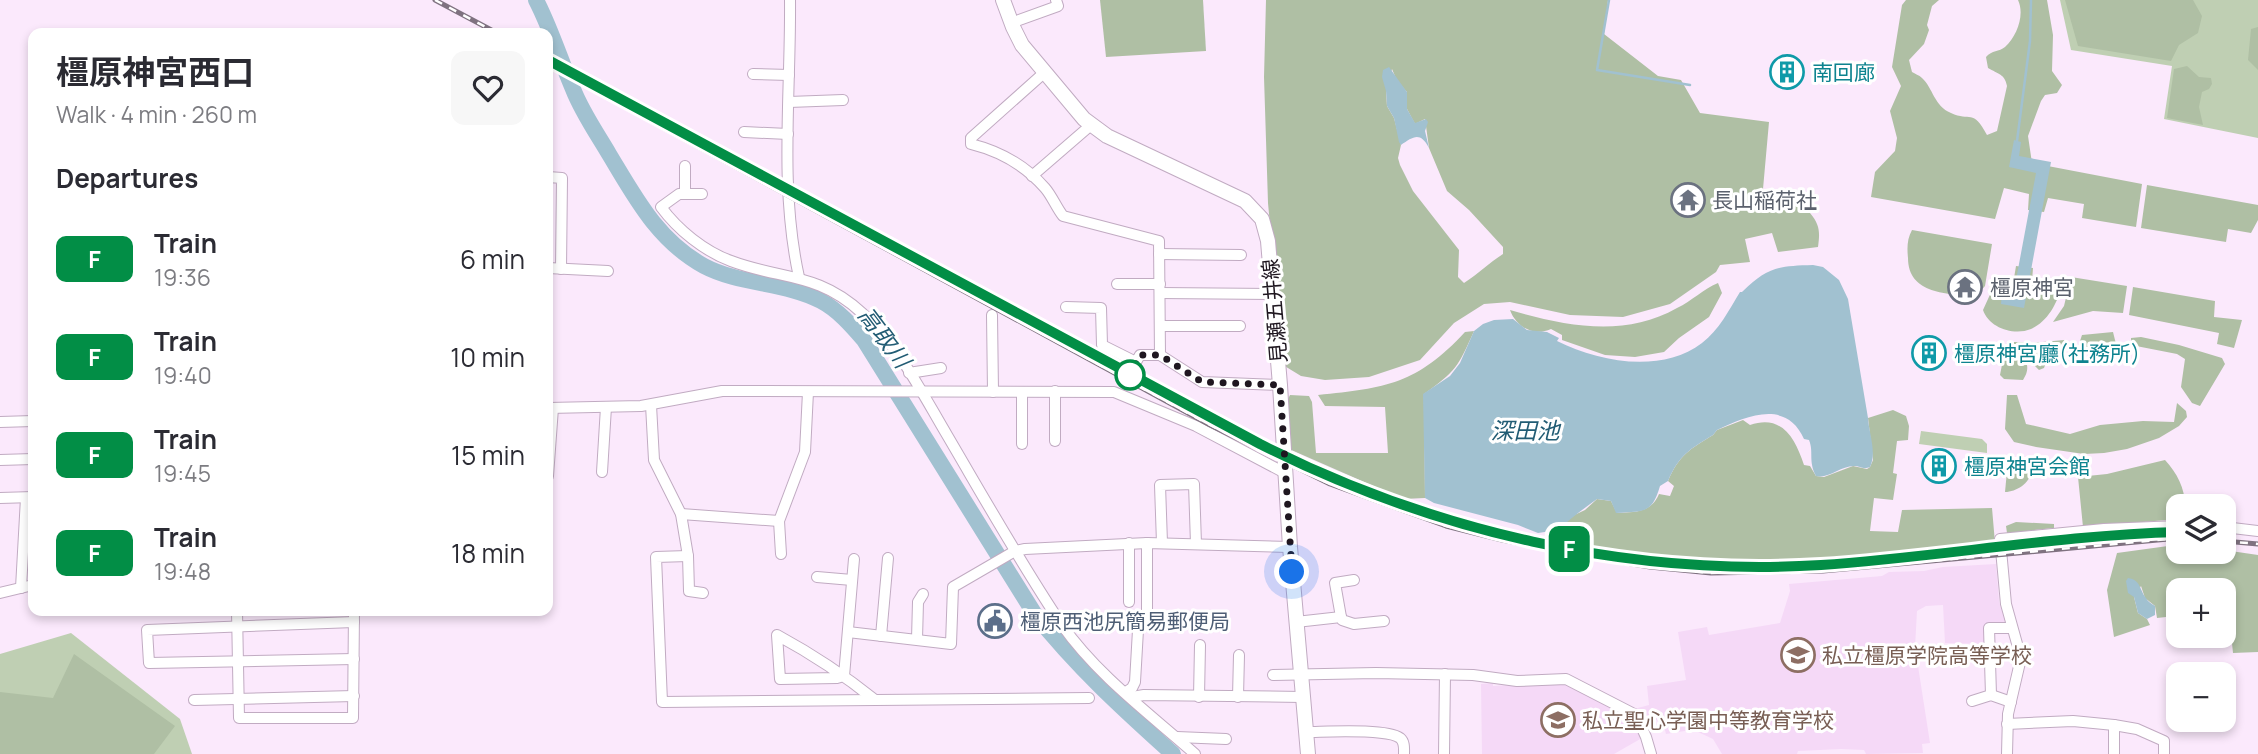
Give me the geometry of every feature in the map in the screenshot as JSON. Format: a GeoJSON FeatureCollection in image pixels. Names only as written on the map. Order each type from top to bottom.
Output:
{"type":"FeatureCollection","features":[{"type":"Feature","properties":{"kind":"main road","name":"見瀬五井線"},"geometry":{"type":"LineString","coordinates":[[1003,0],[1022,45],[1091,125],[1135,150],[1237,196],[1254,209],[1266,229],[1308,754]]}},
{"type":"Feature","properties":{"kind":"street"},"geometry":{"type":"LineString","coordinates":[[790,0],[791,234],[799,277]]}},
{"type":"Feature","properties":{"kind":"street"},"geometry":{"type":"LineString","coordinates":[[1011,23],[1058,6],[1056,0]]}},
{"type":"Feature","properties":{"kind":"street"},"geometry":{"type":"LineString","coordinates":[[1045,72],[971,138],[971,144],[1001,153],[1032,176],[1047,190],[1063,216],[1159,241],[1160,355]]}},
{"type":"Feature","properties":{"kind":"street"},"geometry":{"type":"LineString","coordinates":[[754,74],[789,75]]}},
{"type":"Feature","properties":{"kind":"street"},"geometry":{"type":"LineString","coordinates":[[789,102],[843,100]]}},
{"type":"Feature","properties":{"kind":"street"},"geometry":{"type":"LineString","coordinates":[[1032,176],[1091,125]]}},
{"type":"Feature","properties":{"kind":"street"},"geometry":{"type":"LineString","coordinates":[[744,132],[789,134]]}},
{"type":"Feature","properties":{"kind":"street"},"geometry":{"type":"LineString","coordinates":[[685,166],[685,194]]}},
{"type":"Feature","properties":{"kind":"street"},"geometry":{"type":"LineString","coordinates":[[553,177],[562,178],[561,269]]}},
{"type":"Feature","properties":{"kind":"street"},"geometry":{"type":"LineString","coordinates":[[702,194],[679,194],[661,207],[679,228],[732,261],[799,277],[819,285],[841,296],[880,331],[909,373],[917,393],[1013,552],[1070,634],[1096,664],[1195,754]]}},
{"type":"Feature","properties":{"kind":"street"},"geometry":{"type":"LineString","coordinates":[[1159,254],[1241,255]]}},
{"type":"Feature","properties":{"kind":"street"},"geometry":{"type":"LineString","coordinates":[[553,268],[608,271]]}},
{"type":"Feature","properties":{"kind":"street"},"geometry":{"type":"LineString","coordinates":[[1117,284],[1160,289],[1273,294]]}},
{"type":"Feature","properties":{"kind":"street"},"geometry":{"type":"LineString","coordinates":[[1066,307],[1101,308],[1102,345],[1136,362],[1140,355],[1160,355],[1202,382],[1280,385]]}},
{"type":"Feature","properties":{"kind":"street"},"geometry":{"type":"LineString","coordinates":[[992,314],[993,392]]}},
{"type":"Feature","properties":{"kind":"street"},"geometry":{"type":"LineString","coordinates":[[1160,326],[1240,327]]}},
{"type":"Feature","properties":{"kind":"street"},"geometry":{"type":"LineString","coordinates":[[909,373],[941,368]]}},
{"type":"Feature","properties":{"kind":"street"},"geometry":{"type":"LineString","coordinates":[[553,408],[651,405],[712,391],[1105,391],[1124,394],[1213,435],[1285,473]]}},
{"type":"Feature","properties":{"kind":"street"},"geometry":{"type":"LineString","coordinates":[[1055,391],[1055,441]]}},
{"type":"Feature","properties":{"kind":"street"},"geometry":{"type":"LineString","coordinates":[[781,554],[779,521],[805,452],[808,392]]}},
{"type":"Feature","properties":{"kind":"street"},"geometry":{"type":"LineString","coordinates":[[1022,392],[1022,444]]}},
{"type":"Feature","properties":{"kind":"street"},"geometry":{"type":"LineString","coordinates":[[651,405],[654,460],[681,514],[688,556],[689,591],[703,593]]}},
{"type":"Feature","properties":{"kind":"street"},"geometry":{"type":"LineString","coordinates":[[602,472],[606,407]]}},
{"type":"Feature","properties":{"kind":"street"},"geometry":{"type":"LineString","coordinates":[[0,422],[28,421]]}},
{"type":"Feature","properties":{"kind":"street"},"geometry":{"type":"LineString","coordinates":[[0,460],[28,459]]}},
{"type":"Feature","properties":{"kind":"street"},"geometry":{"type":"LineString","coordinates":[[1162,543],[1160,485],[1194,484],[1196,544]]}},
{"type":"Feature","properties":{"kind":"street"},"geometry":{"type":"LineString","coordinates":[[0,498],[28,498]]}},
{"type":"Feature","properties":{"kind":"street"},"geometry":{"type":"LineString","coordinates":[[681,514],[779,521]]}},
{"type":"Feature","properties":{"kind":"street"},"geometry":{"type":"LineString","coordinates":[[2007,754],[2007,724],[2021,658],[2004,594],[2000,539],[2104,529],[2166,527]]}},
{"type":"Feature","properties":{"kind":"street"},"geometry":{"type":"LineString","coordinates":[[2236,528],[2258,531]]}},
{"type":"Feature","properties":{"kind":"street"},"geometry":{"type":"LineString","coordinates":[[21,588],[28,532]]}},
{"type":"Feature","properties":{"kind":"street"},"geometry":{"type":"LineString","coordinates":[[1129,543],[1129,602]]}},
{"type":"Feature","properties":{"kind":"street"},"geometry":{"type":"LineString","coordinates":[[848,632],[951,644],[953,587],[1013,552],[1076,545],[1129,543],[1290,547]]}},
{"type":"Feature","properties":{"kind":"street"},"geometry":{"type":"LineString","coordinates":[[1147,543],[1147,623]]}},
{"type":"Feature","properties":{"kind":"street"},"geometry":{"type":"LineString","coordinates":[[688,556],[656,557],[662,702],[1089,698]]}},
{"type":"Feature","properties":{"kind":"street"},"geometry":{"type":"LineString","coordinates":[[881,636],[888,558]]}},
{"type":"Feature","properties":{"kind":"street"},"geometry":{"type":"LineString","coordinates":[[844,676],[854,559]]}},
{"type":"Feature","properties":{"kind":"street"},"geometry":{"type":"LineString","coordinates":[[817,577],[852,580]]}},
{"type":"Feature","properties":{"kind":"street"},"geometry":{"type":"LineString","coordinates":[[1354,580],[1335,583],[1342,620],[1354,624],[1384,621]]}},
{"type":"Feature","properties":{"kind":"street"},"geometry":{"type":"LineString","coordinates":[[0,593],[28,586]]}},
{"type":"Feature","properties":{"kind":"street"},"geometry":{"type":"LineString","coordinates":[[917,639],[918,602],[923,594]]}},
{"type":"Feature","properties":{"kind":"street"},"geometry":{"type":"LineString","coordinates":[[237,616],[238,626],[239,661],[239,718],[353,718],[354,696],[354,659],[354,616],[238,626],[147,630],[149,663],[239,661],[354,659]]}},
{"type":"Feature","properties":{"kind":"street"},"geometry":{"type":"LineString","coordinates":[[1296,622],[1341,617]]}},
{"type":"Feature","properties":{"kind":"street"},"geometry":{"type":"LineString","coordinates":[[1129,695],[1135,682],[1138,630],[1147,623],[1192,623]]}},
{"type":"Feature","properties":{"kind":"street"},"geometry":{"type":"LineString","coordinates":[[1991,695],[1989,628],[2012,628]]}},
{"type":"Feature","properties":{"kind":"street"},"geometry":{"type":"LineString","coordinates":[[844,676],[780,679],[777,635],[844,676],[875,700]]}},
{"type":"Feature","properties":{"kind":"street"},"geometry":{"type":"LineString","coordinates":[[1199,697],[1200,645]]}},
{"type":"Feature","properties":{"kind":"street"},"geometry":{"type":"LineString","coordinates":[[1238,697],[1239,655]]}},
{"type":"Feature","properties":{"kind":"street"},"geometry":{"type":"LineString","coordinates":[[1444,754],[1445,674]]}},
{"type":"Feature","properties":{"kind":"street"},"geometry":{"type":"LineString","coordinates":[[1273,675],[1445,674],[1489,676],[1517,681],[1566,679],[1636,715],[1651,754]]}},
{"type":"Feature","properties":{"kind":"street"},"geometry":{"type":"LineString","coordinates":[[1129,695],[1302,697]]}},
{"type":"Feature","properties":{"kind":"street"},"geometry":{"type":"LineString","coordinates":[[1972,701],[1991,695],[2011,702]]}},
{"type":"Feature","properties":{"kind":"street"},"geometry":{"type":"LineString","coordinates":[[194,700],[354,696]]}},
{"type":"Feature","properties":{"kind":"street"},"geometry":{"type":"LineString","coordinates":[[2007,724],[2073,721],[2137,729],[2164,741],[2164,754]]}},
{"type":"Feature","properties":{"kind":"street"},"geometry":{"type":"LineString","coordinates":[[2114,725],[2114,754]]}},
{"type":"Feature","properties":{"kind":"street"},"geometry":{"type":"LineString","coordinates":[[1306,732],[1381,733],[1401,738],[1404,754]]}},
{"type":"Feature","properties":{"kind":"street"},"geometry":{"type":"LineString","coordinates":[[1177,737],[1226,738]]}},
{"type":"Feature","properties":{"kind":"shaded area","name":"私立橿原学院高等学校"},"geometry":{"type":"Polygon","coordinates":[[[1996,564],[1999,601],[2006,626],[1986,626],[1985,644],[1945,643],[1943,605],[1926,606],[1917,611],[1914,666],[1918,666],[1930,743],[1922,744],[1923,753],[1866,754],[1864,750],[1841,749],[1798,751],[1797,754],[1722,754],[1713,739],[1697,729],[1666,734],[1663,722],[1646,717],[1642,720],[1634,709],[1649,705],[1647,686],[1686,680],[1678,632],[1707,627],[1709,635],[1780,623],[1790,591],[1789,584],[1882,576],[1889,572],[1996,564]]]}},
{"type":"Feature","properties":{"kind":"shaded area","name":"私立聖心学園中等教育学校"},"geometry":{"type":"Polygon","coordinates":[[[1562,682],[1633,718],[1642,738],[1614,754],[1482,754],[1481,684],[1493,683],[1493,686],[1562,682]]]}},
{"type":"Feature","properties":{"kind":"green space"},"geometry":{"type":"Polygon","coordinates":[[[1100,0],[1203,0],[1206,51],[1106,57],[1100,0]]]}},
{"type":"Feature","properties":{"kind":"green space"},"geometry":{"type":"Polygon","coordinates":[[[1266,0],[1608,0],[1604,34],[1658,76],[1681,80],[1700,113],[1769,122],[1763,189],[1812,195],[1810,213],[1818,229],[1818,247],[1778,252],[1772,233],[1745,239],[1750,262],[1720,265],[1716,272],[1670,304],[1623,317],[1570,315],[1510,302],[1484,304],[1454,323],[1420,360],[1369,377],[1325,380],[1301,376],[1283,365],[1268,203],[1264,77],[1266,0]],[[1392,69],[1386,91],[1387,106],[1394,118],[1401,145],[1398,158],[1400,165],[1413,191],[1459,250],[1458,277],[1464,283],[1503,254],[1503,247],[1469,210],[1447,191],[1429,148],[1425,119],[1415,124],[1407,109],[1407,92],[1397,81],[1392,69]]]}},
{"type":"Feature","properties":{"kind":"green space"},"geometry":{"type":"Polygon","coordinates":[[[1906,0],[1939,0],[1932,6],[1924,44],[1909,60],[1912,72],[1926,82],[1945,110],[1978,121],[1987,135],[1997,131],[2007,86],[2003,77],[1988,68],[1986,57],[2005,47],[2013,37],[2021,12],[2018,0],[2047,0],[2053,35],[2052,71],[2062,85],[2057,93],[2045,95],[2041,101],[2028,136],[2032,163],[2142,184],[2136,227],[2082,218],[2084,204],[2048,198],[2044,212],[2028,210],[2029,194],[2004,188],[1995,219],[1871,197],[1875,172],[1895,151],[1897,138],[1890,111],[1901,86],[1892,67],[1902,5],[1906,0]]]}},
{"type":"Feature","properties":{"kind":"green space"},"geometry":{"type":"Polygon","coordinates":[[[2060,0],[2258,0],[2258,138],[2164,119],[2172,66],[2071,50],[2060,0]]]}},
{"type":"Feature","properties":{"kind":"green space"},"geometry":{"type":"Polygon","coordinates":[[[2065,0],[2193,0],[2202,16],[2198,33],[2179,45],[2171,61],[2078,46],[2065,0]]]}},
{"type":"Feature","properties":{"kind":"green space"},"geometry":{"type":"Polygon","coordinates":[[[2258,27],[2258,70],[2248,60],[2251,29],[2258,27]]]}},
{"type":"Feature","properties":{"kind":"green space"},"geometry":{"type":"Polygon","coordinates":[[[2187,66],[2199,77],[2211,78],[2212,84],[2202,92],[2199,107],[2203,125],[2167,118],[2174,69],[2187,66]]]}},
{"type":"Feature","properties":{"kind":"green space"},"geometry":{"type":"Polygon","coordinates":[[[2147,185],[2258,205],[2258,220],[2251,233],[2228,229],[2226,242],[2141,228],[2147,185]]]}},
{"type":"Feature","properties":{"kind":"green space"},"geometry":{"type":"Polygon","coordinates":[[[1912,230],[1992,244],[1985,286],[1977,295],[1942,293],[1922,286],[1910,270],[1908,247],[1912,230]]]}},
{"type":"Feature","properties":{"kind":"green space"},"geometry":{"type":"Polygon","coordinates":[[[2016,266],[2033,268],[2032,281],[2061,288],[2054,306],[2042,322],[2031,329],[2017,332],[1996,326],[1983,310],[1998,277],[2014,278],[2016,266]]]}},
{"type":"Feature","properties":{"kind":"green space"},"geometry":{"type":"Polygon","coordinates":[[[2071,277],[2127,286],[2123,313],[2093,311],[2053,322],[2064,306],[2071,277]]]}},
{"type":"Feature","properties":{"kind":"green space"},"geometry":{"type":"Polygon","coordinates":[[[1718,283],[1722,293],[1709,317],[1664,352],[1635,357],[1605,355],[1562,340],[1562,335],[1551,329],[1538,332],[1526,329],[1510,310],[1552,321],[1616,326],[1657,317],[1718,283]]]}},
{"type":"Feature","properties":{"kind":"green space"},"geometry":{"type":"Polygon","coordinates":[[[2133,287],[2215,301],[2214,317],[2242,320],[2234,348],[2217,344],[2219,333],[2129,315],[2133,287]]]}},
{"type":"Feature","properties":{"kind":"green space"},"geometry":{"type":"Polygon","coordinates":[[[1474,331],[1455,367],[1424,394],[1425,498],[1403,499],[1289,449],[1287,401],[1290,395],[1309,396],[1312,402],[1316,453],[1388,453],[1385,407],[1325,406],[1318,395],[1363,390],[1399,380],[1431,363],[1465,332],[1474,331]]]}},
{"type":"Feature","properties":{"kind":"green space"},"geometry":{"type":"Polygon","coordinates":[[[2113,332],[2117,348],[2110,353],[2096,347],[2084,347],[2080,341],[2082,335],[2113,332]]]}},
{"type":"Feature","properties":{"kind":"green space"},"geometry":{"type":"Polygon","coordinates":[[[2141,337],[2222,358],[2225,364],[2200,406],[2192,403],[2181,387],[2185,359],[2177,354],[2131,345],[2131,338],[2141,337]]]}},
{"type":"Feature","properties":{"kind":"green space"},"geometry":{"type":"Polygon","coordinates":[[[2064,340],[2064,352],[2049,354],[2044,368],[2039,370],[2029,360],[2032,343],[2064,340]]]}},
{"type":"Feature","properties":{"kind":"green space"},"geometry":{"type":"Polygon","coordinates":[[[2026,342],[2023,351],[2027,369],[2023,380],[2004,379],[2000,375],[2006,344],[2026,342]]]}},
{"type":"Feature","properties":{"kind":"green space"},"geometry":{"type":"Polygon","coordinates":[[[2007,395],[2017,395],[2026,424],[2070,434],[2100,425],[2143,421],[2174,422],[2177,403],[2186,411],[2187,417],[2179,426],[2159,438],[2127,449],[2084,454],[2014,442],[2005,429],[2007,395]]]}},
{"type":"Feature","properties":{"kind":"green space"},"geometry":{"type":"Polygon","coordinates":[[[1893,410],[1906,416],[1909,426],[1908,440],[1897,441],[1893,473],[1897,474],[1893,500],[1874,498],[1870,531],[1898,532],[1902,510],[1992,508],[1995,543],[1842,559],[1727,560],[1574,545],[1579,530],[1561,528],[1568,518],[1585,510],[1597,499],[1611,501],[1617,513],[1636,512],[1647,508],[1659,494],[1670,496],[1674,486],[1668,481],[1686,453],[1717,430],[1743,420],[1750,425],[1771,423],[1786,431],[1804,465],[1810,466],[1816,476],[1824,477],[1853,466],[1867,469],[1873,460],[1868,418],[1893,410]]]}},
{"type":"Feature","properties":{"kind":"green space"},"geometry":{"type":"Polygon","coordinates":[[[1921,431],[1982,439],[1987,444],[1987,453],[1919,444],[1921,431]]]}},
{"type":"Feature","properties":{"kind":"green space"},"geometry":{"type":"Polygon","coordinates":[[[2165,460],[2177,476],[2184,494],[2166,494],[2166,520],[2083,527],[2078,477],[2107,474],[2165,460]]]}},
{"type":"Feature","properties":{"kind":"green space"},"geometry":{"type":"Polygon","coordinates":[[[2014,469],[2031,472],[2030,476],[2022,486],[2005,492],[2007,471],[2014,469]]]}},
{"type":"Feature","properties":{"kind":"green space"},"geometry":{"type":"Polygon","coordinates":[[[2016,522],[2054,524],[2054,528],[2007,533],[2006,526],[2016,522]]]}},
{"type":"Feature","properties":{"kind":"green space"},"geometry":{"type":"Polygon","coordinates":[[[2166,546],[2166,564],[2236,564],[2236,552],[2258,555],[2258,652],[2233,653],[2232,648],[2236,648],[2236,578],[2166,578],[2166,617],[2157,618],[2155,606],[2145,598],[2141,586],[2134,597],[2138,613],[2147,619],[2150,625],[2114,637],[2107,590],[2117,553],[2166,546]]]}},
{"type":"Feature","properties":{"kind":"green space"},"geometry":{"type":"Polygon","coordinates":[[[71,633],[180,719],[192,754],[0,754],[0,654],[71,633]]]}},
{"type":"Feature","properties":{"kind":"green space"},"geometry":{"type":"Polygon","coordinates":[[[74,654],[175,726],[154,754],[0,754],[0,692],[53,698],[74,654]]]}},
{"type":"Feature","properties":{"kind":"water"},"geometry":{"type":"Polygon","coordinates":[[[1389,67],[1407,92],[1407,109],[1415,123],[1426,119],[1428,122],[1425,131],[1429,148],[1419,137],[1401,145],[1399,142],[1394,118],[1387,106],[1382,77],[1383,70],[1389,67]]]}},
{"type":"Feature","properties":{"kind":"water"},"geometry":{"type":"Polygon","coordinates":[[[2014,140],[2021,142],[2019,156],[2051,162],[2024,308],[2001,304],[2002,294],[2013,296],[2036,173],[2009,167],[2014,140]]]}},
{"type":"Feature","properties":{"kind":"water","name":"深田池"},"geometry":{"type":"Polygon","coordinates":[[[1782,267],[1823,267],[1839,280],[1848,299],[1872,443],[1870,467],[1849,467],[1825,476],[1816,476],[1809,440],[1804,439],[1787,418],[1764,414],[1717,430],[1692,449],[1676,465],[1668,481],[1660,486],[1654,502],[1640,511],[1616,513],[1611,501],[1597,499],[1558,530],[1538,533],[1518,525],[1434,503],[1425,498],[1423,394],[1450,376],[1460,363],[1474,331],[1483,324],[1494,320],[1513,319],[1527,330],[1547,332],[1559,338],[1557,341],[1592,355],[1611,359],[1649,362],[1668,359],[1686,353],[1708,338],[1740,292],[1759,277],[1782,267]]]}},
{"type":"Feature","properties":{"kind":"water"},"geometry":{"type":"Polygon","coordinates":[[[2128,578],[2138,583],[2147,599],[2155,606],[2155,615],[2147,619],[2138,613],[2134,597],[2128,593],[2128,578]]]}},
{"type":"Feature","properties":{"kind":"waterway","name":"高取川"},"geometry":{"type":"LineString","coordinates":[[536,0],[548,28]]}},
{"type":"Feature","properties":{"kind":"waterway"},"geometry":{"type":"LineString","coordinates":[[1609,0],[1597,70],[1690,85]]}},
{"type":"Feature","properties":{"kind":"waterway"},"geometry":{"type":"LineString","coordinates":[[2017,141],[2030,41],[2031,0]]}},
{"type":"Feature","properties":{"kind":"waterway","name":"高取川"},"geometry":{"type":"LineString","coordinates":[[553,39],[585,114],[638,201],[660,230],[673,244],[704,266],[732,277],[807,295],[821,301],[849,323],[864,340],[1034,613],[1083,669],[1173,754]]}},
{"type":"Feature","properties":{"kind":"railway"},"geometry":{"type":"LineString","coordinates":[[435,0],[488,28]]}},
{"type":"Feature","properties":{"kind":"railway"},"geometry":{"type":"LineString","coordinates":[[553,68],[1210,425],[1330,484],[1446,526],[1572,554],[1650,567],[1711,573],[1823,571],[2166,539]]}},
{"type":"Feature","properties":{"kind":"railway"},"geometry":{"type":"LineString","coordinates":[[2236,542],[2258,544]]}},
{"type":"Feature","properties":{"kind":"train","name":"F"},"geometry":{"type":"LineString","coordinates":[[553,63],[1283,456],[1367,493],[1448,520],[1574,550],[1712,567],[1823,565],[2166,533]]}},
{"type":"Feature","properties":{"kind":"place","name":"南回廊"},"geometry":{"type":"Point","coordinates":[1787,72]}},
{"type":"Feature","properties":{"kind":"place","name":"長山稲荷社"},"geometry":{"type":"Point","coordinates":[1688,200]}},
{"type":"Feature","properties":{"kind":"place","name":"橿原神宮"},"geometry":{"type":"Point","coordinates":[1965,287]}},
{"type":"Feature","properties":{"kind":"place","name":"橿原神宮廳(社務所)"},"geometry":{"type":"Point","coordinates":[1929,353]}},
{"type":"Feature","properties":{"kind":"place","name":"橿原神宮会館"},"geometry":{"type":"Point","coordinates":[1939,466]}},
{"type":"Feature","properties":{"kind":"place","name":"橿原西池尻簡易郵便局"},"geometry":{"type":"Point","coordinates":[995,621]}},
{"type":"Feature","properties":{"kind":"place","name":"私立橿原学院高等学校"},"geometry":{"type":"Point","coordinates":[1798,655]}},
{"type":"Feature","properties":{"kind":"place","name":"私立聖心学園中等教育学校"},"geometry":{"type":"Point","coordinates":[1558,720]}},
{"type":"Feature","properties":{"kind":"route"},"geometry":{"type":"LineString","coordinates":[[1130,375],[1140,355],[1160,355],[1202,382],[1280,385],[1292,572]]}}]}
